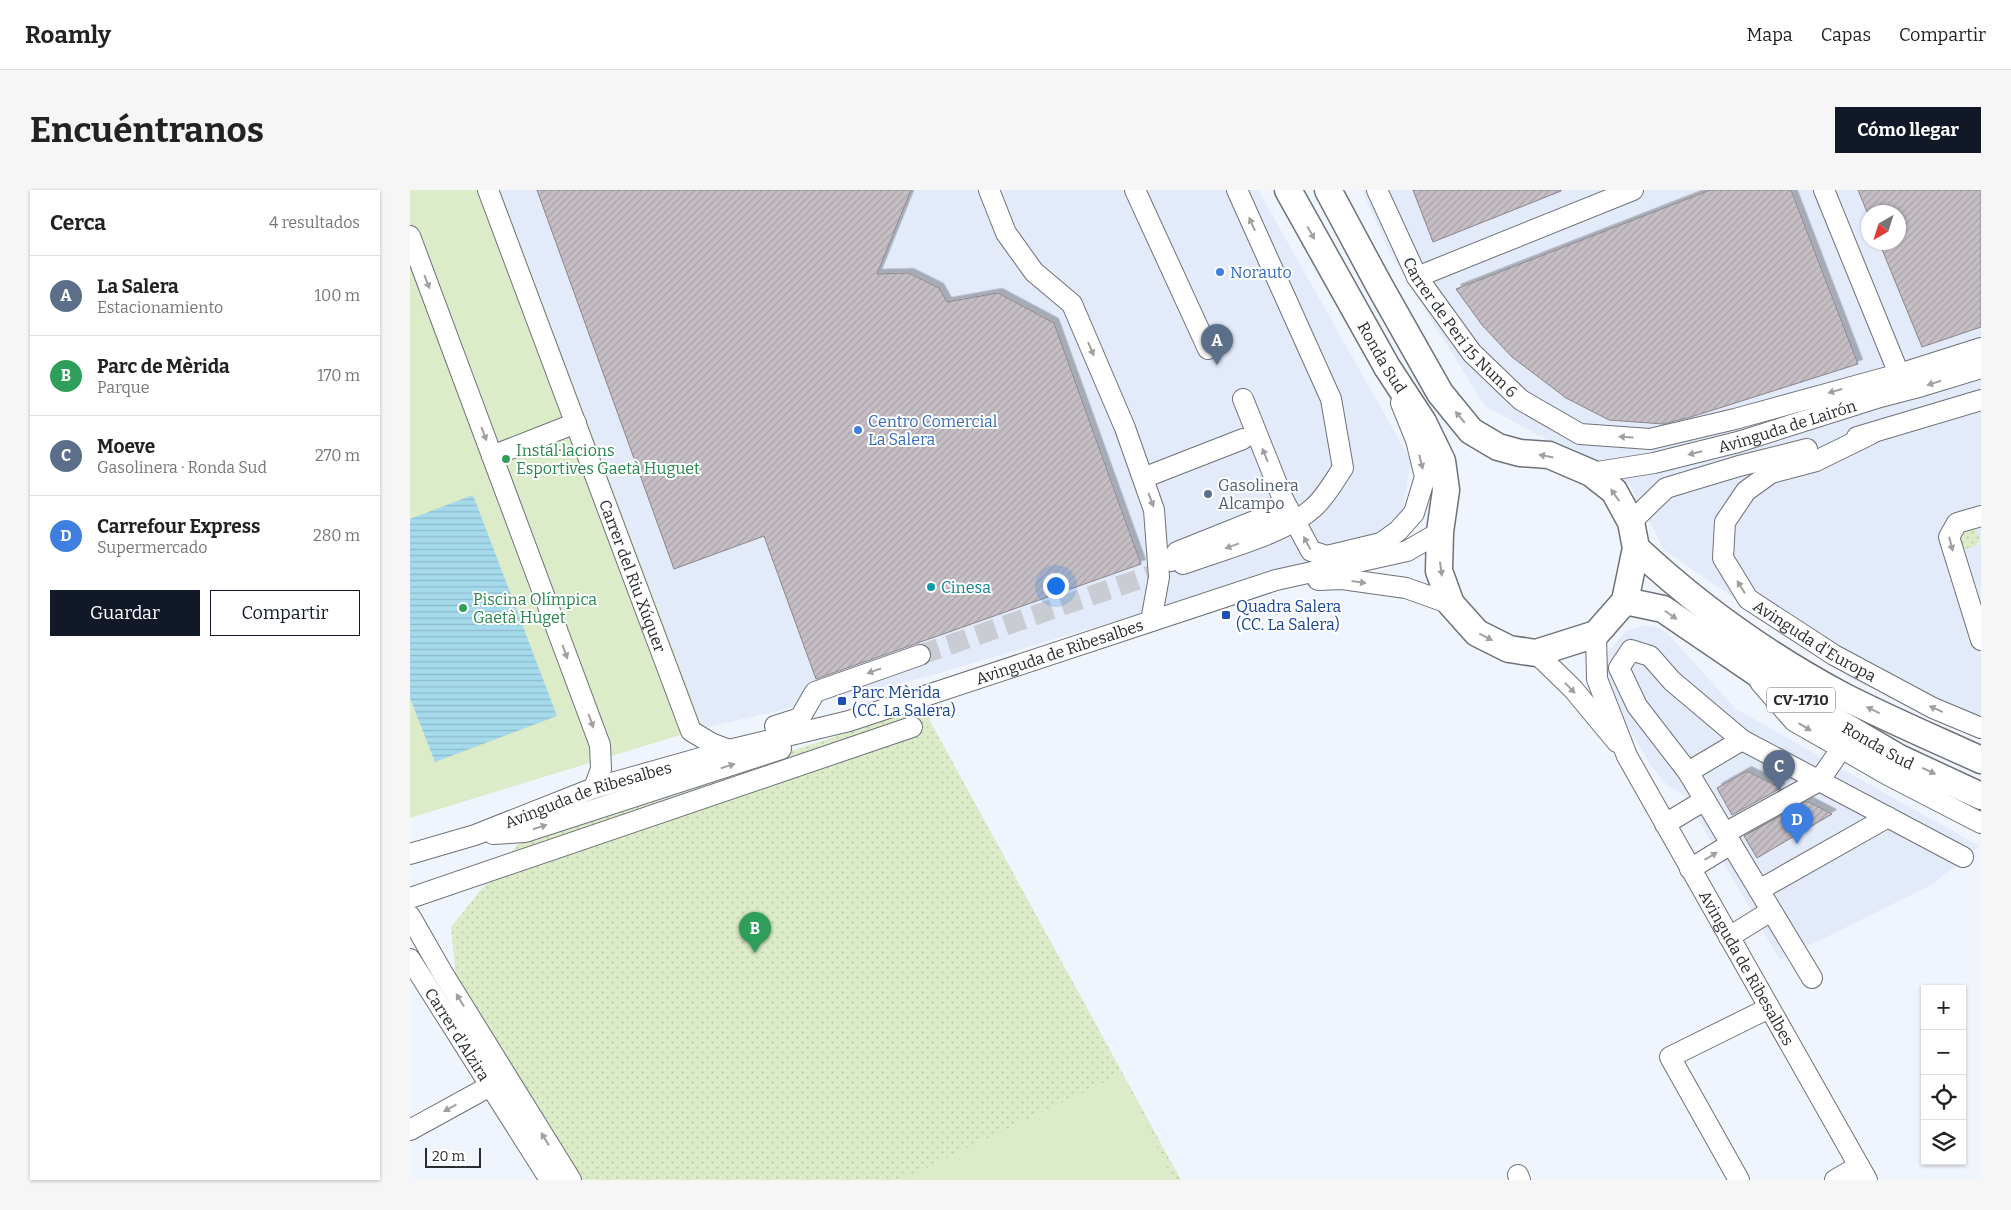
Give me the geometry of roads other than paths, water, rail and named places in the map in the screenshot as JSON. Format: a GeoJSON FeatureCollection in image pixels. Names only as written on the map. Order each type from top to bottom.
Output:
{"type":"FeatureCollection","features":[{"type":"Feature","properties":{"kind":"main road","name":"Ronda Sud"},"geometry":{"type":"LineString","coordinates":[[1288,190],[1387,367],[1422,422],[1442,461],[1446,490],[1440,532],[1439,571],[1451,604]]}},
{"type":"Feature","properties":{"kind":"main road","name":"Ronda Sud"},"geometry":{"type":"LineString","coordinates":[[1328,190],[1339,202],[1378,285],[1440,394],[1471,431],[1498,447],[1520,453],[1549,455],[1591,473],[1614,491],[1631,522],[1636,548],[1674,584],[1702,605],[1779,658],[1843,696],[1981,760]]}},
{"type":"Feature","properties":{"kind":"main road"},"geometry":{"type":"LineString","coordinates":[[1451,604],[1477,633],[1509,648],[1536,653],[1596,634],[1625,601],[1636,548]]}},
{"type":"Feature","properties":{"kind":"main road","name":"Ronda Sud"},"geometry":{"type":"LineString","coordinates":[[1625,601],[1663,609],[1747,668],[1899,758],[1981,796]]}},
{"type":"Feature","properties":{"kind":"street","name":"Carrer del Riu Xúquer"},"geometry":{"type":"LineString","coordinates":[[488,190],[691,730]]}},
{"type":"Feature","properties":{"kind":"street"},"geometry":{"type":"LineString","coordinates":[[989,190],[1006,233],[1034,272],[1072,304],[1125,428],[1154,510],[1159,578],[1151,621]]}},
{"type":"Feature","properties":{"kind":"street"},"geometry":{"type":"LineString","coordinates":[[1135,190],[1208,349]]}},
{"type":"Feature","properties":{"kind":"street"},"geometry":{"type":"LineString","coordinates":[[1183,564],[1278,530],[1295,521],[1314,508],[1343,468],[1331,399],[1237,190]]}},
{"type":"Feature","properties":{"kind":"street","name":"Carrer de Peri 15 Num 6"},"geometry":{"type":"LineString","coordinates":[[1377,190],[1417,277],[1472,353],[1521,400],[1580,434]]}},
{"type":"Feature","properties":{"kind":"street"},"geometry":{"type":"LineString","coordinates":[[1417,277],[1632,190]]}},
{"type":"Feature","properties":{"kind":"street"},"geometry":{"type":"LineString","coordinates":[[1824,190],[1899,374]]}},
{"type":"Feature","properties":{"kind":"street"},"geometry":{"type":"LineString","coordinates":[[410,236],[600,745],[601,769],[594,788]]}},
{"type":"Feature","properties":{"kind":"street","name":"Avinguda de Lairón"},"geometry":{"type":"LineString","coordinates":[[1591,473],[1654,463],[1738,442],[1876,389],[1899,374],[1981,348]]}},
{"type":"Feature","properties":{"kind":"street"},"geometry":{"type":"LineString","coordinates":[[1242,399],[1283,500],[1311,550],[1327,556],[1381,543],[1398,531],[1414,514],[1425,477],[1416,440],[1387,367]]}},
{"type":"Feature","properties":{"kind":"street","name":"Avinguda de Lairón"},"geometry":{"type":"LineString","coordinates":[[1580,434],[1650,439],[1876,389],[1922,386],[1981,368]]}},
{"type":"Feature","properties":{"kind":"street","name":"Avinguda de Lairón"},"geometry":{"type":"LineString","coordinates":[[1631,522],[1666,488],[1739,466],[1871,434],[1981,400]]}},
{"type":"Feature","properties":{"kind":"street"},"geometry":{"type":"LineString","coordinates":[[492,456],[576,423]]}},
{"type":"Feature","properties":{"kind":"street","name":"Avinguda d'Europa"},"geometry":{"type":"LineString","coordinates":[[1871,434],[1816,461],[1771,473],[1746,491],[1725,522],[1723,558],[1748,599],[1834,654],[1933,708],[1981,728]]}},
{"type":"Feature","properties":{"kind":"street"},"geometry":{"type":"LineString","coordinates":[[1143,478],[1243,439]]}},
{"type":"Feature","properties":{"kind":"street"},"geometry":{"type":"LineString","coordinates":[[1159,578],[1177,552],[1272,514],[1283,500]]}},
{"type":"Feature","properties":{"kind":"street"},"geometry":{"type":"LineString","coordinates":[[1981,516],[1957,523],[1949,537],[1981,640]]}},
{"type":"Feature","properties":{"kind":"street","name":"Avinguda de Ribesalbes"},"geometry":{"type":"LineString","coordinates":[[593,810],[627,788],[685,769],[713,750],[842,723],[1276,580],[1407,551],[1440,532]]}},
{"type":"Feature","properties":{"kind":"street","name":"Avinguda de Ribesalbes"},"geometry":{"type":"LineString","coordinates":[[1276,580],[1342,579],[1406,588],[1451,604]]}},
{"type":"Feature","properties":{"kind":"street","name":"Avinguda de Ribesalbes"},"geometry":{"type":"LineString","coordinates":[[1596,634],[1598,679],[1628,756],[1863,1173]]}},
{"type":"Feature","properties":{"kind":"street"},"geometry":{"type":"LineString","coordinates":[[1812,978],[1688,772],[1637,706],[1619,668],[1631,650],[1650,656],[1672,681],[1742,740],[1963,857]]}},
{"type":"Feature","properties":{"kind":"street","name":"Avinguda de Ribesalbes"},"geometry":{"type":"LineString","coordinates":[[1536,653],[1572,689],[1628,756]]}},
{"type":"Feature","properties":{"kind":"street"},"geometry":{"type":"LineString","coordinates":[[691,730],[713,750],[731,740],[800,718],[815,692],[920,655]]}},
{"type":"Feature","properties":{"kind":"street"},"geometry":{"type":"LineString","coordinates":[[1747,668],[1794,720],[1888,775],[1981,823]]}},
{"type":"Feature","properties":{"kind":"street"},"geometry":{"type":"LineString","coordinates":[[766,740],[787,722]]}},
{"type":"Feature","properties":{"kind":"street","name":"Avinguda de Ribesalbes"},"geometry":{"type":"LineString","coordinates":[[410,854],[475,835],[594,788],[688,770],[796,744],[842,723]]}},
{"type":"Feature","properties":{"kind":"street"},"geometry":{"type":"LineString","coordinates":[[410,898],[912,727]]}},
{"type":"Feature","properties":{"kind":"street"},"geometry":{"type":"LineString","coordinates":[[691,730],[688,770],[703,799]]}},
{"type":"Feature","properties":{"kind":"street"},"geometry":{"type":"LineString","coordinates":[[1688,772],[1742,740]]}},
{"type":"Feature","properties":{"kind":"street"},"geometry":{"type":"LineString","coordinates":[[1690,869],[1728,838],[1819,781],[1841,749]]}},
{"type":"Feature","properties":{"kind":"street","name":"Avinguda de Ribesalbes"},"geometry":{"type":"LineString","coordinates":[[475,835],[525,832],[593,810],[688,770],[713,750]]}},
{"type":"Feature","properties":{"kind":"street"},"geometry":{"type":"LineString","coordinates":[[1665,824],[1705,800]]}},
{"type":"Feature","properties":{"kind":"street"},"geometry":{"type":"LineString","coordinates":[[1759,890],[1888,817]]}},
{"type":"Feature","properties":{"kind":"street"},"geometry":{"type":"LineString","coordinates":[[1729,937],[1772,911]]}},
{"type":"Feature","properties":{"kind":"street","name":"Carrer d'Alzira"},"geometry":{"type":"LineString","coordinates":[[410,916],[442,972],[547,1174],[571,1180]]}},
{"type":"Feature","properties":{"kind":"street","name":"Carrer d'Alzira"},"geometry":{"type":"LineString","coordinates":[[410,959],[417,985],[499,1081]]}},
{"type":"Feature","properties":{"kind":"street","name":"Carrer d'Alzira"},"geometry":{"type":"LineString","coordinates":[[417,985],[442,972]]}},
{"type":"Feature","properties":{"kind":"street"},"geometry":{"type":"LineString","coordinates":[[1739,1180],[1670,1057],[1770,1008]]}},
{"type":"Feature","properties":{"kind":"street"},"geometry":{"type":"LineString","coordinates":[[410,1130],[499,1081]]}},
{"type":"Feature","properties":{"kind":"street"},"geometry":{"type":"LineString","coordinates":[[1835,1180],[1863,1173]]}},
{"type":"Feature","properties":{"kind":"water","name":"Piscina Olímpica Gaetà Huget"},"geometry":{"type":"Polygon","coordinates":[[[473,495],[557,716],[435,762],[410,698],[410,519],[473,495]]]}},
{"type":"Feature","properties":{"kind":"tunnel"},"geometry":{"type":"LineString","coordinates":[[920,655],[1174,567]]}},
{"type":"Feature","properties":{"kind":"place","name":"Norauto"},"geometry":{"type":"Point","coordinates":[1220,272]}},
{"type":"Feature","properties":{"kind":"place","name":"La Salera"},"geometry":{"type":"Point","coordinates":[1217,365]}},
{"type":"Feature","properties":{"kind":"place","name":"Centro Comercial La Salera"},"geometry":{"type":"Point","coordinates":[858,430]}},
{"type":"Feature","properties":{"kind":"place","name":"Instal·lacions Esportives Gaetà Huguet"},"geometry":{"type":"Point","coordinates":[506,459]}},
{"type":"Feature","properties":{"kind":"place","name":"Gasolinera Alcampo"},"geometry":{"type":"Point","coordinates":[1208,494]}},
{"type":"Feature","properties":{"kind":"place","name":"Cinesa"},"geometry":{"type":"Point","coordinates":[931,587]}},
{"type":"Feature","properties":{"kind":"place","name":"Piscina Olímpica Gaetà Huget"},"geometry":{"type":"Point","coordinates":[463,608]}},
{"type":"Feature","properties":{"kind":"place","name":"Quadra Salera (CC. La Salera)"},"geometry":{"type":"Point","coordinates":[1226,615]}},
{"type":"Feature","properties":{"kind":"place","name":"Parc Mèrida (CC. La Salera)"},"geometry":{"type":"Point","coordinates":[842,701]}},
{"type":"Feature","properties":{"kind":"place","name":"Moeve"},"geometry":{"type":"Point","coordinates":[1779,791]}},
{"type":"Feature","properties":{"kind":"place","name":"Carrefour Express"},"geometry":{"type":"Point","coordinates":[1797,844]}},
{"type":"Feature","properties":{"kind":"place","name":"Parc de Mèrida"},"geometry":{"type":"Point","coordinates":[755,953]}}]}
